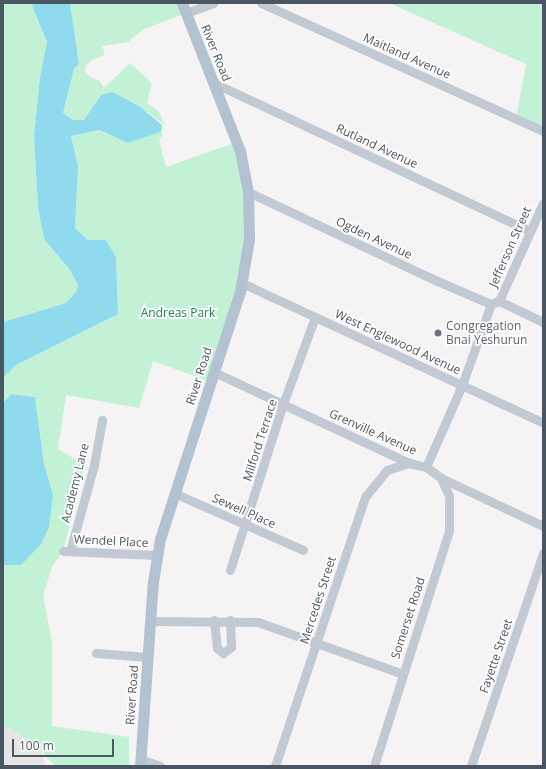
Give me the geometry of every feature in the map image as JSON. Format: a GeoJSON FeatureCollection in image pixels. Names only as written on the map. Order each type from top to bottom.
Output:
{"type":"FeatureCollection","features":[{"type":"Feature","properties":{"kind":"main road","name":"River Road"},"geometry":{"type":"LineString","coordinates":[[140,763],[147,657],[157,555],[174,493],[242,283],[249,239],[248,192],[237,142],[184,8]]}},
{"type":"Feature","properties":{"kind":"street"},"geometry":{"type":"LineString","coordinates":[[184,8],[213,3]]}},
{"type":"Feature","properties":{"kind":"street","name":"Maitland Avenue"},"geometry":{"type":"LineString","coordinates":[[261,3],[543,131]]}},
{"type":"Feature","properties":{"kind":"street","name":"Rutland Avenue"},"geometry":{"type":"LineString","coordinates":[[214,83],[530,231]]}},
{"type":"Feature","properties":{"kind":"street","name":"Ogden Avenue"},"geometry":{"type":"LineString","coordinates":[[248,192],[435,280],[543,322]]}},
{"type":"Feature","properties":{"kind":"street","name":"Jefferson Street"},"geometry":{"type":"LineString","coordinates":[[426,467],[462,386],[495,303],[530,231],[540,219],[543,203]]}},
{"type":"Feature","properties":{"kind":"street","name":"West Englewood Avenue"},"geometry":{"type":"LineString","coordinates":[[242,283],[543,423]]}},
{"type":"Feature","properties":{"kind":"street","name":"Milford Terrace"},"geometry":{"type":"LineString","coordinates":[[230,570],[246,525],[283,404],[315,318]]}},
{"type":"Feature","properties":{"kind":"street","name":"Grenville Avenue"},"geometry":{"type":"LineString","coordinates":[[214,372],[410,463],[426,467],[441,478],[543,526]]}},
{"type":"Feature","properties":{"kind":"street","name":"Academy Lane"},"geometry":{"type":"LineString","coordinates":[[67,551],[94,464],[102,420]]}},
{"type":"Feature","properties":{"kind":"street","name":"Mercedes Street"},"geometry":{"type":"LineString","coordinates":[[275,766],[365,497],[378,478],[387,470],[410,463]]}},
{"type":"Feature","properties":{"kind":"street","name":"Somerset Road"},"geometry":{"type":"LineString","coordinates":[[374,766],[449,532],[449,496],[441,478]]}},
{"type":"Feature","properties":{"kind":"street","name":"Sewell Place"},"geometry":{"type":"LineString","coordinates":[[174,493],[303,550]]}},
{"type":"Feature","properties":{"kind":"street","name":"Wendel Place"},"geometry":{"type":"LineString","coordinates":[[67,551],[157,555]]}},
{"type":"Feature","properties":{"kind":"street","name":"Fayette Street"},"geometry":{"type":"LineString","coordinates":[[471,766],[543,553]]}},
{"type":"Feature","properties":{"kind":"street"},"geometry":{"type":"LineString","coordinates":[[214,620],[217,648],[223,653],[231,647],[230,620]]}},
{"type":"Feature","properties":{"kind":"street"},"geometry":{"type":"LineString","coordinates":[[150,621],[230,620],[270,624],[403,674]]}},
{"type":"Feature","properties":{"kind":"street"},"geometry":{"type":"LineString","coordinates":[[96,653],[147,657]]}},
{"type":"Feature","properties":{"kind":"street"},"geometry":{"type":"LineString","coordinates":[[140,763],[160,766]]}},
{"type":"Feature","properties":{"kind":"shaded area"},"geometry":{"type":"Polygon","coordinates":[[[3,727],[12,730],[39,748],[46,766],[3,766],[3,727]]]}},
{"type":"Feature","properties":{"kind":"green space"},"geometry":{"type":"Polygon","coordinates":[[[3,3],[31,3],[47,42],[40,77],[34,135],[38,207],[44,239],[70,270],[78,285],[76,292],[66,303],[3,322],[3,3]]]}},
{"type":"Feature","properties":{"kind":"green space"},"geometry":{"type":"Polygon","coordinates":[[[70,3],[182,3],[186,13],[144,29],[128,42],[102,46],[105,55],[92,60],[86,65],[85,71],[90,77],[100,81],[104,88],[130,63],[152,83],[147,103],[159,112],[165,125],[139,106],[112,93],[101,95],[84,120],[73,120],[63,113],[74,69],[79,64],[70,3]]]}},
{"type":"Feature","properties":{"kind":"green space"},"geometry":{"type":"Polygon","coordinates":[[[389,3],[543,3],[543,131],[516,119],[526,64],[389,3]]]}},
{"type":"Feature","properties":{"kind":"green space","name":"Andreas Park"},"geometry":{"type":"Polygon","coordinates":[[[101,130],[128,143],[161,132],[163,135],[159,140],[166,167],[237,142],[249,239],[211,382],[153,361],[139,408],[66,395],[58,449],[85,465],[63,551],[52,567],[43,595],[52,642],[52,726],[129,737],[129,766],[61,766],[53,764],[39,748],[12,730],[3,727],[3,565],[21,565],[53,495],[44,464],[35,397],[11,394],[3,403],[3,378],[16,365],[118,314],[116,257],[106,240],[88,240],[75,228],[78,166],[71,136],[101,130]]]}},
{"type":"Feature","properties":{"kind":"water"},"geometry":{"type":"Polygon","coordinates":[[[31,3],[70,3],[79,64],[74,69],[63,113],[73,120],[84,120],[101,95],[112,92],[139,106],[162,125],[161,132],[128,143],[100,130],[71,136],[78,166],[75,228],[88,240],[106,240],[116,257],[118,314],[16,365],[3,378],[3,322],[66,303],[76,292],[78,285],[70,270],[44,239],[38,207],[34,135],[40,77],[47,42],[31,3]]]}},
{"type":"Feature","properties":{"kind":"water"},"geometry":{"type":"Polygon","coordinates":[[[11,394],[35,397],[44,464],[53,495],[49,527],[41,544],[21,565],[3,565],[3,403],[11,394]]]}},
{"type":"Feature","properties":{"kind":"place","name":"Congregation Bnai Yeshurun"},"geometry":{"type":"Point","coordinates":[438,333]}}]}
